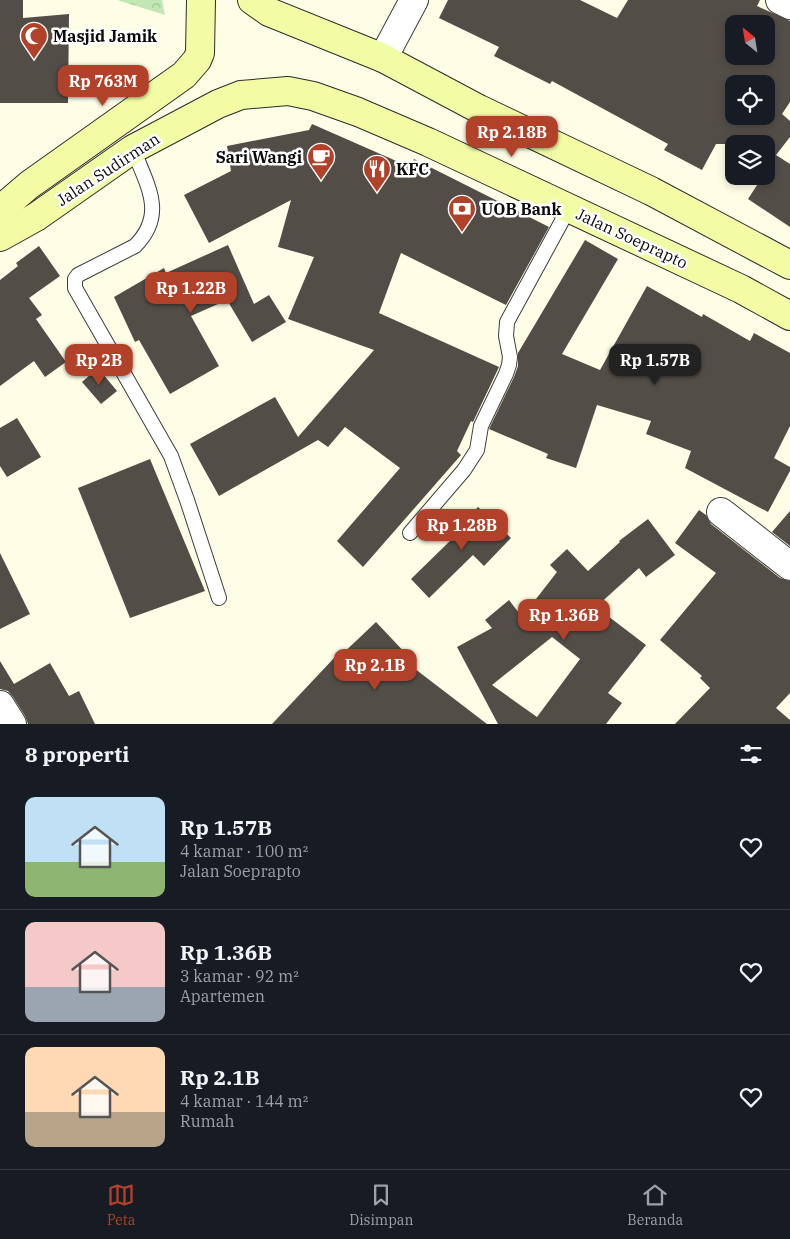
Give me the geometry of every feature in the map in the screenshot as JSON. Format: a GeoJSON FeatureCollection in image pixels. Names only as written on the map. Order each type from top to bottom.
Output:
{"type":"FeatureCollection","features":[{"type":"Feature","properties":{"kind":"main road"},"geometry":{"type":"LineString","coordinates":[[0,210],[29,185],[184,75],[197,60],[200,53],[201,0]]}},
{"type":"Feature","properties":{"kind":"main road"},"geometry":{"type":"LineString","coordinates":[[252,0],[270,12],[383,58],[479,109],[651,192],[790,265]]}},
{"type":"Feature","properties":{"kind":"main road","name":"Jalan Soeprapto"},"geometry":{"type":"LineString","coordinates":[[218,104],[242,95],[288,91],[314,96],[358,112],[428,142],[569,208],[741,290],[790,316]]}},
{"type":"Feature","properties":{"kind":"main road","name":"Jalan Sudirman"},"geometry":{"type":"LineString","coordinates":[[0,237],[36,217],[133,149],[218,104]]}},
{"type":"Feature","properties":{"kind":"street"},"geometry":{"type":"LineString","coordinates":[[383,58],[414,0]]}},
{"type":"Feature","properties":{"kind":"street"},"geometry":{"type":"LineString","coordinates":[[780,0],[790,5]]}},
{"type":"Feature","properties":{"kind":"street"},"geometry":{"type":"LineString","coordinates":[[721,512],[790,566]]}},
{"type":"Feature","properties":{"kind":"street"},"geometry":{"type":"LineString","coordinates":[[0,705],[12,724]]}},
{"type":"Feature","properties":{"kind":"lane"},"geometry":{"type":"LineString","coordinates":[[133,149],[153,200],[151,223],[142,239],[128,251],[78,276],[75,279],[75,288],[171,456],[219,598]]}},
{"type":"Feature","properties":{"kind":"lane"},"geometry":{"type":"LineString","coordinates":[[410,534],[464,470],[477,450],[481,426],[509,365],[510,357],[506,336],[507,322],[569,208]]}},
{"type":"Feature","properties":{"kind":"green space"},"geometry":{"type":"Polygon","coordinates":[[[117,0],[162,0],[165,15],[117,0]]]}},
{"type":"Feature","properties":{"kind":"building","name":"Masjid Jamik"},"geometry":{"type":"Polygon","coordinates":[[[0,0],[23,0],[23,18],[69,14],[68,103],[0,103],[0,0]]]}},
{"type":"Feature","properties":{"kind":"building"},"geometry":{"type":"Polygon","coordinates":[[[448,0],[580,0],[617,18],[628,0],[760,0],[757,6],[790,21],[790,102],[782,114],[790,121],[790,137],[776,155],[790,164],[790,227],[748,199],[757,185],[775,185],[775,135],[725,135],[725,144],[716,144],[702,170],[664,150],[668,144],[552,81],[550,84],[494,56],[499,47],[439,18],[448,0]]]}},
{"type":"Feature","properties":{"kind":"building"},"geometry":{"type":"Polygon","coordinates":[[[312,124],[410,167],[414,159],[549,227],[506,305],[401,253],[379,313],[499,367],[457,451],[461,455],[363,567],[337,541],[400,468],[345,427],[328,447],[318,440],[219,496],[190,444],[275,397],[298,437],[374,350],[288,319],[314,257],[278,247],[291,200],[209,243],[184,195],[231,171],[227,146],[309,130],[312,124]]]}},
{"type":"Feature","properties":{"kind":"building"},"geometry":{"type":"Polygon","coordinates":[[[585,240],[618,259],[562,354],[600,370],[647,286],[702,317],[703,314],[750,341],[754,333],[790,353],[790,426],[774,458],[790,467],[790,471],[768,512],[685,468],[691,451],[646,434],[651,421],[597,405],[576,468],[546,458],[548,454],[489,429],[514,377],[518,366],[518,353],[585,240]]]}},
{"type":"Feature","properties":{"kind":"building"},"geometry":{"type":"Polygon","coordinates":[[[228,245],[254,304],[269,295],[286,322],[252,342],[227,300],[191,316],[219,366],[170,394],[139,340],[135,342],[114,297],[164,268],[166,273],[228,245]]]}},
{"type":"Feature","properties":{"kind":"building"},"geometry":{"type":"Polygon","coordinates":[[[39,246],[60,276],[29,298],[42,315],[36,319],[66,362],[45,377],[34,361],[0,386],[0,280],[18,266],[16,263],[39,246]]]}},
{"type":"Feature","properties":{"kind":"building"},"geometry":{"type":"Polygon","coordinates":[[[98,368],[117,391],[101,404],[82,382],[98,368]]]}},
{"type":"Feature","properties":{"kind":"building"},"geometry":{"type":"Polygon","coordinates":[[[17,418],[41,457],[7,477],[0,466],[0,428],[17,418]]]}},
{"type":"Feature","properties":{"kind":"building"},"geometry":{"type":"Polygon","coordinates":[[[150,459],[205,591],[130,618],[78,488],[150,459]]]}},
{"type":"Feature","properties":{"kind":"building"},"geometry":{"type":"Polygon","coordinates":[[[478,507],[511,538],[484,566],[473,555],[429,598],[411,579],[454,537],[451,534],[478,507]]]}},
{"type":"Feature","properties":{"kind":"building"},"geometry":{"type":"Polygon","coordinates":[[[699,510],[706,515],[711,524],[780,578],[790,581],[790,693],[776,708],[790,720],[790,724],[675,724],[710,688],[700,678],[702,676],[660,640],[716,573],[675,543],[699,510]]]}},
{"type":"Feature","properties":{"kind":"building"},"geometry":{"type":"Polygon","coordinates":[[[790,511],[790,546],[772,532],[790,511]]]}},
{"type":"Feature","properties":{"kind":"building"},"geometry":{"type":"Polygon","coordinates":[[[648,519],[675,555],[646,577],[639,568],[596,607],[646,645],[608,693],[622,703],[606,724],[498,724],[457,647],[492,628],[485,620],[509,600],[522,617],[557,572],[550,565],[567,549],[588,571],[619,541],[648,519]],[[552,637],[492,685],[537,717],[580,659],[552,637]]]}},
{"type":"Feature","properties":{"kind":"building"},"geometry":{"type":"Polygon","coordinates":[[[0,553],[30,614],[0,629],[0,553]]]}},
{"type":"Feature","properties":{"kind":"building"},"geometry":{"type":"Polygon","coordinates":[[[376,622],[410,658],[406,662],[487,724],[272,724],[335,657],[337,659],[376,622]]]}},
{"type":"Feature","properties":{"kind":"building"},"geometry":{"type":"Polygon","coordinates":[[[0,661],[14,684],[50,663],[69,696],[79,691],[95,724],[28,724],[13,697],[8,691],[0,689],[0,661]]]}},
{"type":"Feature","properties":{"kind":"place","name":"Masjid Jamik"},"geometry":{"type":"Point","coordinates":[34,60]}},
{"type":"Feature","properties":{"kind":"place","name":"Sari Wangi"},"geometry":{"type":"Point","coordinates":[321,181]}},
{"type":"Feature","properties":{"kind":"place","name":"KFC"},"geometry":{"type":"Point","coordinates":[377,193]}},
{"type":"Feature","properties":{"kind":"place","name":"UOB Bank"},"geometry":{"type":"Point","coordinates":[462,233]}}]}
